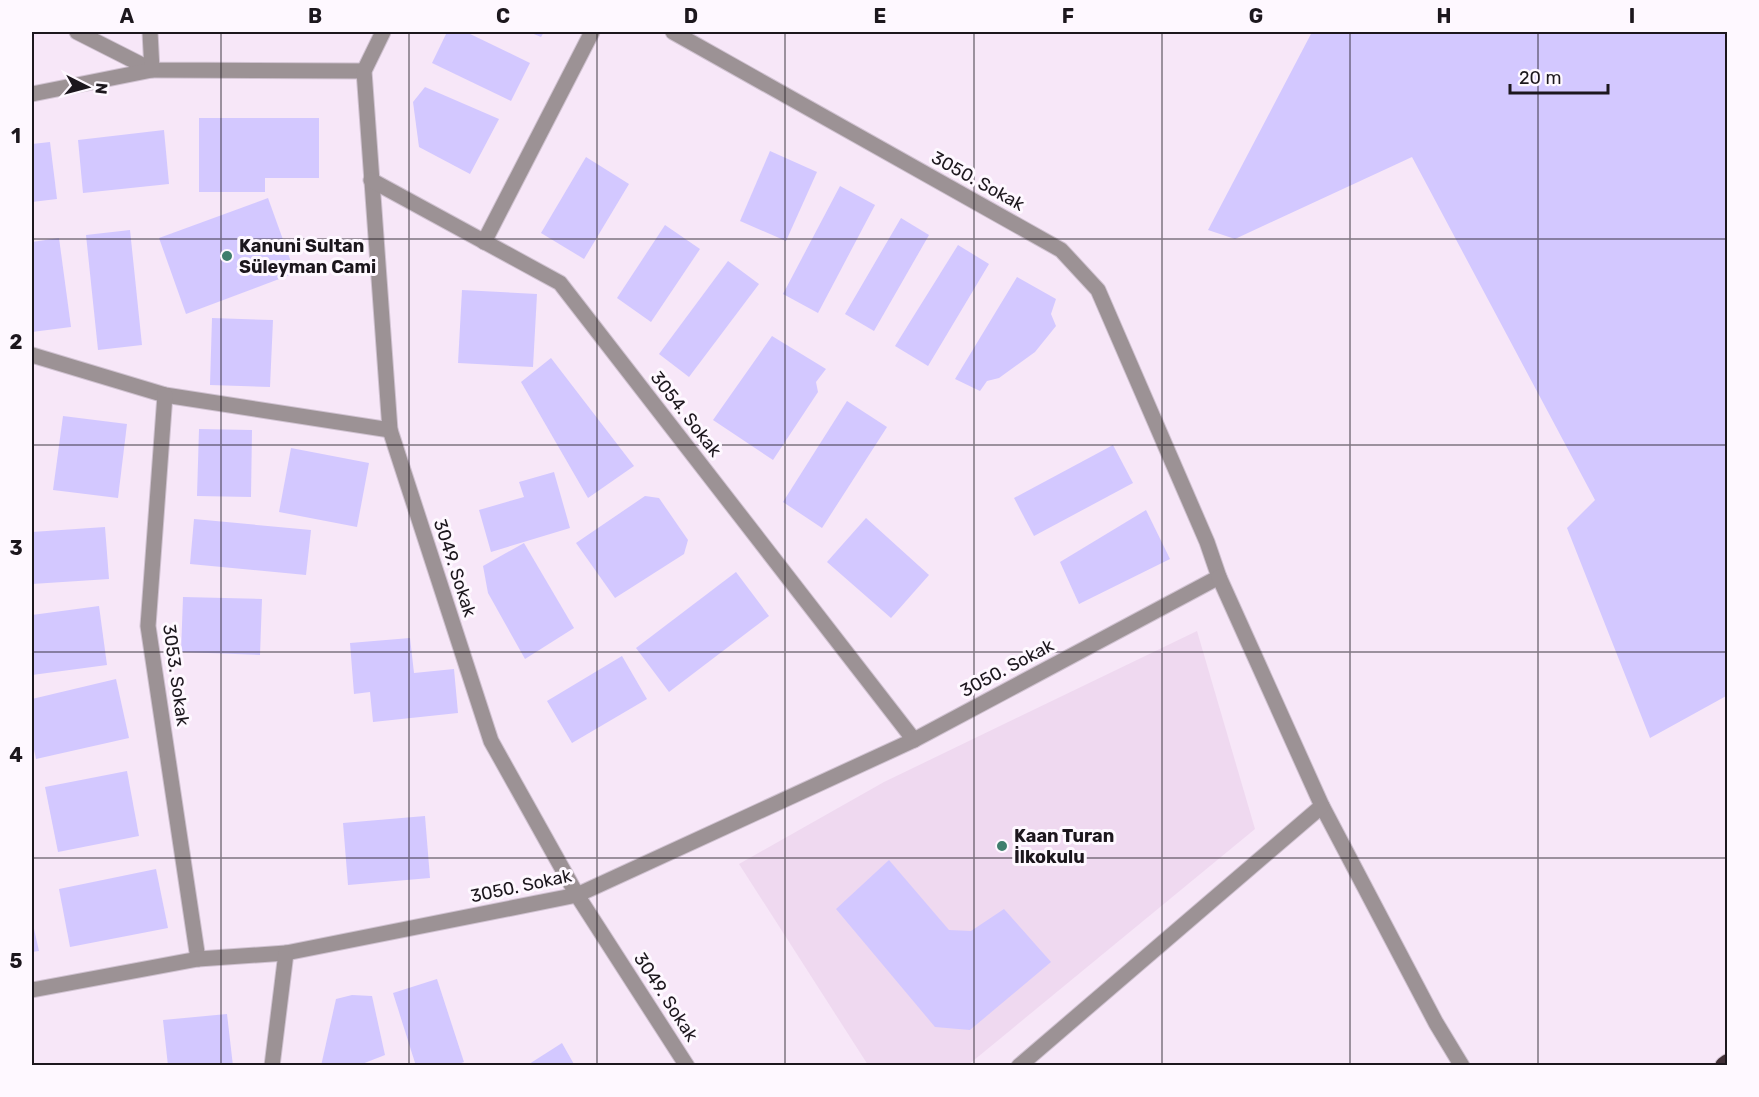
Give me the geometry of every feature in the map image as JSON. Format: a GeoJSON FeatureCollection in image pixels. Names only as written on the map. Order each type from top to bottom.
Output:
{"type":"FeatureCollection","features":[{"type":"Feature","properties":{"kind":"street"},"geometry":{"type":"LineString","coordinates":[[77,32],[152,70]]}},
{"type":"Feature","properties":{"kind":"street"},"geometry":{"type":"LineString","coordinates":[[150,32],[152,70]]}},
{"type":"Feature","properties":{"kind":"street","name":"3049. Sokak"},"geometry":{"type":"LineString","coordinates":[[383,32],[364,71],[390,430],[491,741],[577,895],[687,1065]]}},
{"type":"Feature","properties":{"kind":"street"},"geometry":{"type":"LineString","coordinates":[[483,242],[592,32]]}},
{"type":"Feature","properties":{"kind":"street","name":"3050. Sokak"},"geometry":{"type":"LineString","coordinates":[[32,990],[198,959],[286,953],[577,895],[914,740],[1219,577],[1207,542],[1098,290],[1061,250],[673,32]]}},
{"type":"Feature","properties":{"kind":"street"},"geometry":{"type":"LineString","coordinates":[[32,94],[152,70],[364,71]]}},
{"type":"Feature","properties":{"kind":"street","name":"3054. Sokak"},"geometry":{"type":"LineString","coordinates":[[371,180],[560,283],[914,740]]}},
{"type":"Feature","properties":{"kind":"street"},"geometry":{"type":"LineString","coordinates":[[32,355],[165,395],[390,430]]}},
{"type":"Feature","properties":{"kind":"street","name":"3053. Sokak"},"geometry":{"type":"LineString","coordinates":[[165,395],[148,626],[198,959]]}},
{"type":"Feature","properties":{"kind":"street"},"geometry":{"type":"LineString","coordinates":[[1219,577],[1322,806],[1436,1023],[1462,1065]]}},
{"type":"Feature","properties":{"kind":"street"},"geometry":{"type":"LineString","coordinates":[[1018,1065],[1322,806]]}},
{"type":"Feature","properties":{"kind":"street"},"geometry":{"type":"LineString","coordinates":[[272,1065],[286,953]]}},
{"type":"Feature","properties":{"kind":"shaded area","name":"Kaan Turan İlkokulu"},"geometry":{"type":"Polygon","coordinates":[[[1197,631],[1255,829],[968,1065],[868,1065],[739,864],[884,782],[1197,631]]]}},
{"type":"Feature","properties":{"kind":"building"},"geometry":{"type":"Polygon","coordinates":[[[447,32],[466,32],[530,63],[511,101],[432,63],[447,32]]]}},
{"type":"Feature","properties":{"kind":"building"},"geometry":{"type":"Polygon","coordinates":[[[529,32],[544,32],[541,37],[529,32]]]}},
{"type":"Feature","properties":{"kind":"building"},"geometry":{"type":"Polygon","coordinates":[[[1312,32],[1728,32],[1728,695],[1650,738],[1567,528],[1595,500],[1412,157],[1235,239],[1208,230],[1312,32]]]}},
{"type":"Feature","properties":{"kind":"building"},"geometry":{"type":"Polygon","coordinates":[[[425,87],[499,119],[470,174],[419,147],[413,102],[425,87]]]}},
{"type":"Feature","properties":{"kind":"building"},"geometry":{"type":"Polygon","coordinates":[[[199,118],[319,118],[319,178],[265,178],[265,192],[199,192],[199,118]]]}},
{"type":"Feature","properties":{"kind":"building"},"geometry":{"type":"Polygon","coordinates":[[[164,130],[169,184],[83,193],[78,140],[164,130]]]}},
{"type":"Feature","properties":{"kind":"building"},"geometry":{"type":"Polygon","coordinates":[[[50,142],[57,199],[32,202],[32,144],[50,142]]]}},
{"type":"Feature","properties":{"kind":"building"},"geometry":{"type":"Polygon","coordinates":[[[770,151],[817,172],[786,241],[740,221],[770,151]]]}},
{"type":"Feature","properties":{"kind":"building"},"geometry":{"type":"Polygon","coordinates":[[[586,157],[629,184],[584,259],[541,233],[586,157]]]}},
{"type":"Feature","properties":{"kind":"building"},"geometry":{"type":"Polygon","coordinates":[[[840,186],[875,205],[818,313],[783,294],[840,186]]]}},
{"type":"Feature","properties":{"kind":"building","name":"Kanuni Sultan Süleyman Cami"},"geometry":{"type":"Polygon","coordinates":[[[268,198],[295,273],[186,314],[159,238],[268,198]]]}},
{"type":"Feature","properties":{"kind":"building"},"geometry":{"type":"Polygon","coordinates":[[[901,218],[929,235],[874,331],[845,314],[901,218]]]}},
{"type":"Feature","properties":{"kind":"building"},"geometry":{"type":"Polygon","coordinates":[[[665,225],[700,249],[651,322],[617,298],[665,225]]]}},
{"type":"Feature","properties":{"kind":"building"},"geometry":{"type":"Polygon","coordinates":[[[130,230],[142,345],[98,350],[86,235],[130,230]]]}},
{"type":"Feature","properties":{"kind":"building"},"geometry":{"type":"Polygon","coordinates":[[[59,238],[71,327],[32,332],[32,242],[59,238]]]}},
{"type":"Feature","properties":{"kind":"building"},"geometry":{"type":"Polygon","coordinates":[[[958,245],[989,264],[928,366],[895,346],[958,245]]]}},
{"type":"Feature","properties":{"kind":"building"},"geometry":{"type":"Polygon","coordinates":[[[728,261],[759,284],[689,377],[659,354],[728,261]]]}},
{"type":"Feature","properties":{"kind":"building"},"geometry":{"type":"Polygon","coordinates":[[[1017,277],[1056,299],[1051,314],[1056,326],[1035,352],[999,378],[987,381],[980,391],[955,379],[1017,277]]]}},
{"type":"Feature","properties":{"kind":"building"},"geometry":{"type":"Polygon","coordinates":[[[462,290],[537,294],[533,367],[458,363],[462,290]]]}},
{"type":"Feature","properties":{"kind":"building"},"geometry":{"type":"Polygon","coordinates":[[[212,318],[273,320],[270,387],[210,385],[212,318]]]}},
{"type":"Feature","properties":{"kind":"building"},"geometry":{"type":"Polygon","coordinates":[[[772,336],[826,369],[816,382],[818,392],[773,460],[713,420],[772,336]]]}},
{"type":"Feature","properties":{"kind":"building"},"geometry":{"type":"Polygon","coordinates":[[[551,358],[634,466],[588,498],[521,382],[551,358]]]}},
{"type":"Feature","properties":{"kind":"building"},"geometry":{"type":"Polygon","coordinates":[[[847,401],[887,427],[822,528],[783,502],[847,401]]]}},
{"type":"Feature","properties":{"kind":"building"},"geometry":{"type":"Polygon","coordinates":[[[63,416],[127,424],[118,498],[53,490],[63,416]]]}},
{"type":"Feature","properties":{"kind":"building"},"geometry":{"type":"Polygon","coordinates":[[[199,429],[252,430],[251,497],[197,496],[199,429]]]}},
{"type":"Feature","properties":{"kind":"building"},"geometry":{"type":"Polygon","coordinates":[[[1113,445],[1133,483],[1034,536],[1014,498],[1113,445]]]}},
{"type":"Feature","properties":{"kind":"building"},"geometry":{"type":"Polygon","coordinates":[[[291,448],[369,463],[357,527],[279,512],[291,448]]]}},
{"type":"Feature","properties":{"kind":"building"},"geometry":{"type":"Polygon","coordinates":[[[554,472],[570,528],[491,552],[479,510],[524,497],[519,482],[554,472]]]}},
{"type":"Feature","properties":{"kind":"building"},"geometry":{"type":"Polygon","coordinates":[[[645,496],[659,498],[688,540],[684,554],[615,598],[576,543],[645,496]]]}},
{"type":"Feature","properties":{"kind":"building"},"geometry":{"type":"Polygon","coordinates":[[[1146,510],[1170,559],[1079,604],[1060,562],[1146,510]]]}},
{"type":"Feature","properties":{"kind":"building"},"geometry":{"type":"Polygon","coordinates":[[[866,518],[929,575],[891,618],[827,562],[866,518]]]}},
{"type":"Feature","properties":{"kind":"building"},"geometry":{"type":"Polygon","coordinates":[[[194,519],[311,530],[306,575],[190,564],[194,519]]]}},
{"type":"Feature","properties":{"kind":"building"},"geometry":{"type":"Polygon","coordinates":[[[105,527],[109,579],[32,584],[32,532],[105,527]]]}},
{"type":"Feature","properties":{"kind":"building"},"geometry":{"type":"Polygon","coordinates":[[[524,543],[574,628],[525,659],[488,593],[483,566],[524,543]]]}},
{"type":"Feature","properties":{"kind":"building"},"geometry":{"type":"Polygon","coordinates":[[[736,572],[769,616],[669,692],[636,648],[736,572]]]}},
{"type":"Feature","properties":{"kind":"building"},"geometry":{"type":"Polygon","coordinates":[[[183,597],[262,599],[260,655],[181,652],[183,597]]]}},
{"type":"Feature","properties":{"kind":"building"},"geometry":{"type":"Polygon","coordinates":[[[99,606],[107,665],[32,675],[32,615],[99,606]]]}},
{"type":"Feature","properties":{"kind":"building"},"geometry":{"type":"Polygon","coordinates":[[[410,638],[414,673],[454,669],[458,713],[373,722],[370,692],[354,694],[350,643],[410,638]]]}},
{"type":"Feature","properties":{"kind":"building"},"geometry":{"type":"Polygon","coordinates":[[[622,656],[647,699],[572,743],[547,701],[622,656]]]}},
{"type":"Feature","properties":{"kind":"building"},"geometry":{"type":"Polygon","coordinates":[[[116,679],[129,738],[36,759],[32,740],[32,699],[116,679]]]}},
{"type":"Feature","properties":{"kind":"building"},"geometry":{"type":"Polygon","coordinates":[[[127,771],[139,836],[58,852],[45,787],[127,771]]]}},
{"type":"Feature","properties":{"kind":"building"},"geometry":{"type":"Polygon","coordinates":[[[425,816],[430,878],[348,885],[343,823],[425,816]]]}},
{"type":"Feature","properties":{"kind":"building"},"geometry":{"type":"Polygon","coordinates":[[[889,860],[949,930],[971,931],[1004,909],[1051,962],[970,1030],[935,1027],[836,909],[889,860]]]}},
{"type":"Feature","properties":{"kind":"building"},"geometry":{"type":"Polygon","coordinates":[[[156,869],[168,928],[70,947],[59,889],[156,869]]]}},
{"type":"Feature","properties":{"kind":"building"},"geometry":{"type":"Polygon","coordinates":[[[32,920],[39,951],[32,952],[32,920]]]}},
{"type":"Feature","properties":{"kind":"building"},"geometry":{"type":"Polygon","coordinates":[[[437,979],[464,1062],[454,1066],[416,1066],[393,993],[437,979]]]}},
{"type":"Feature","properties":{"kind":"building"},"geometry":{"type":"Polygon","coordinates":[[[352,995],[372,996],[385,1055],[357,1066],[321,1066],[336,999],[352,995]]]}},
{"type":"Feature","properties":{"kind":"building"},"geometry":{"type":"Polygon","coordinates":[[[227,1014],[233,1066],[168,1066],[163,1020],[227,1014]]]}},
{"type":"Feature","properties":{"kind":"building"},"geometry":{"type":"Polygon","coordinates":[[[562,1043],[575,1066],[526,1066],[562,1043]]]}},
{"type":"Feature","properties":{"kind":"place","name":"Kanuni Sultan Süleyman Cami"},"geometry":{"type":"Point","coordinates":[227,256]}},
{"type":"Feature","properties":{"kind":"place","name":"Kaan Turan İlkokulu"},"geometry":{"type":"Point","coordinates":[1002,846]}}]}
